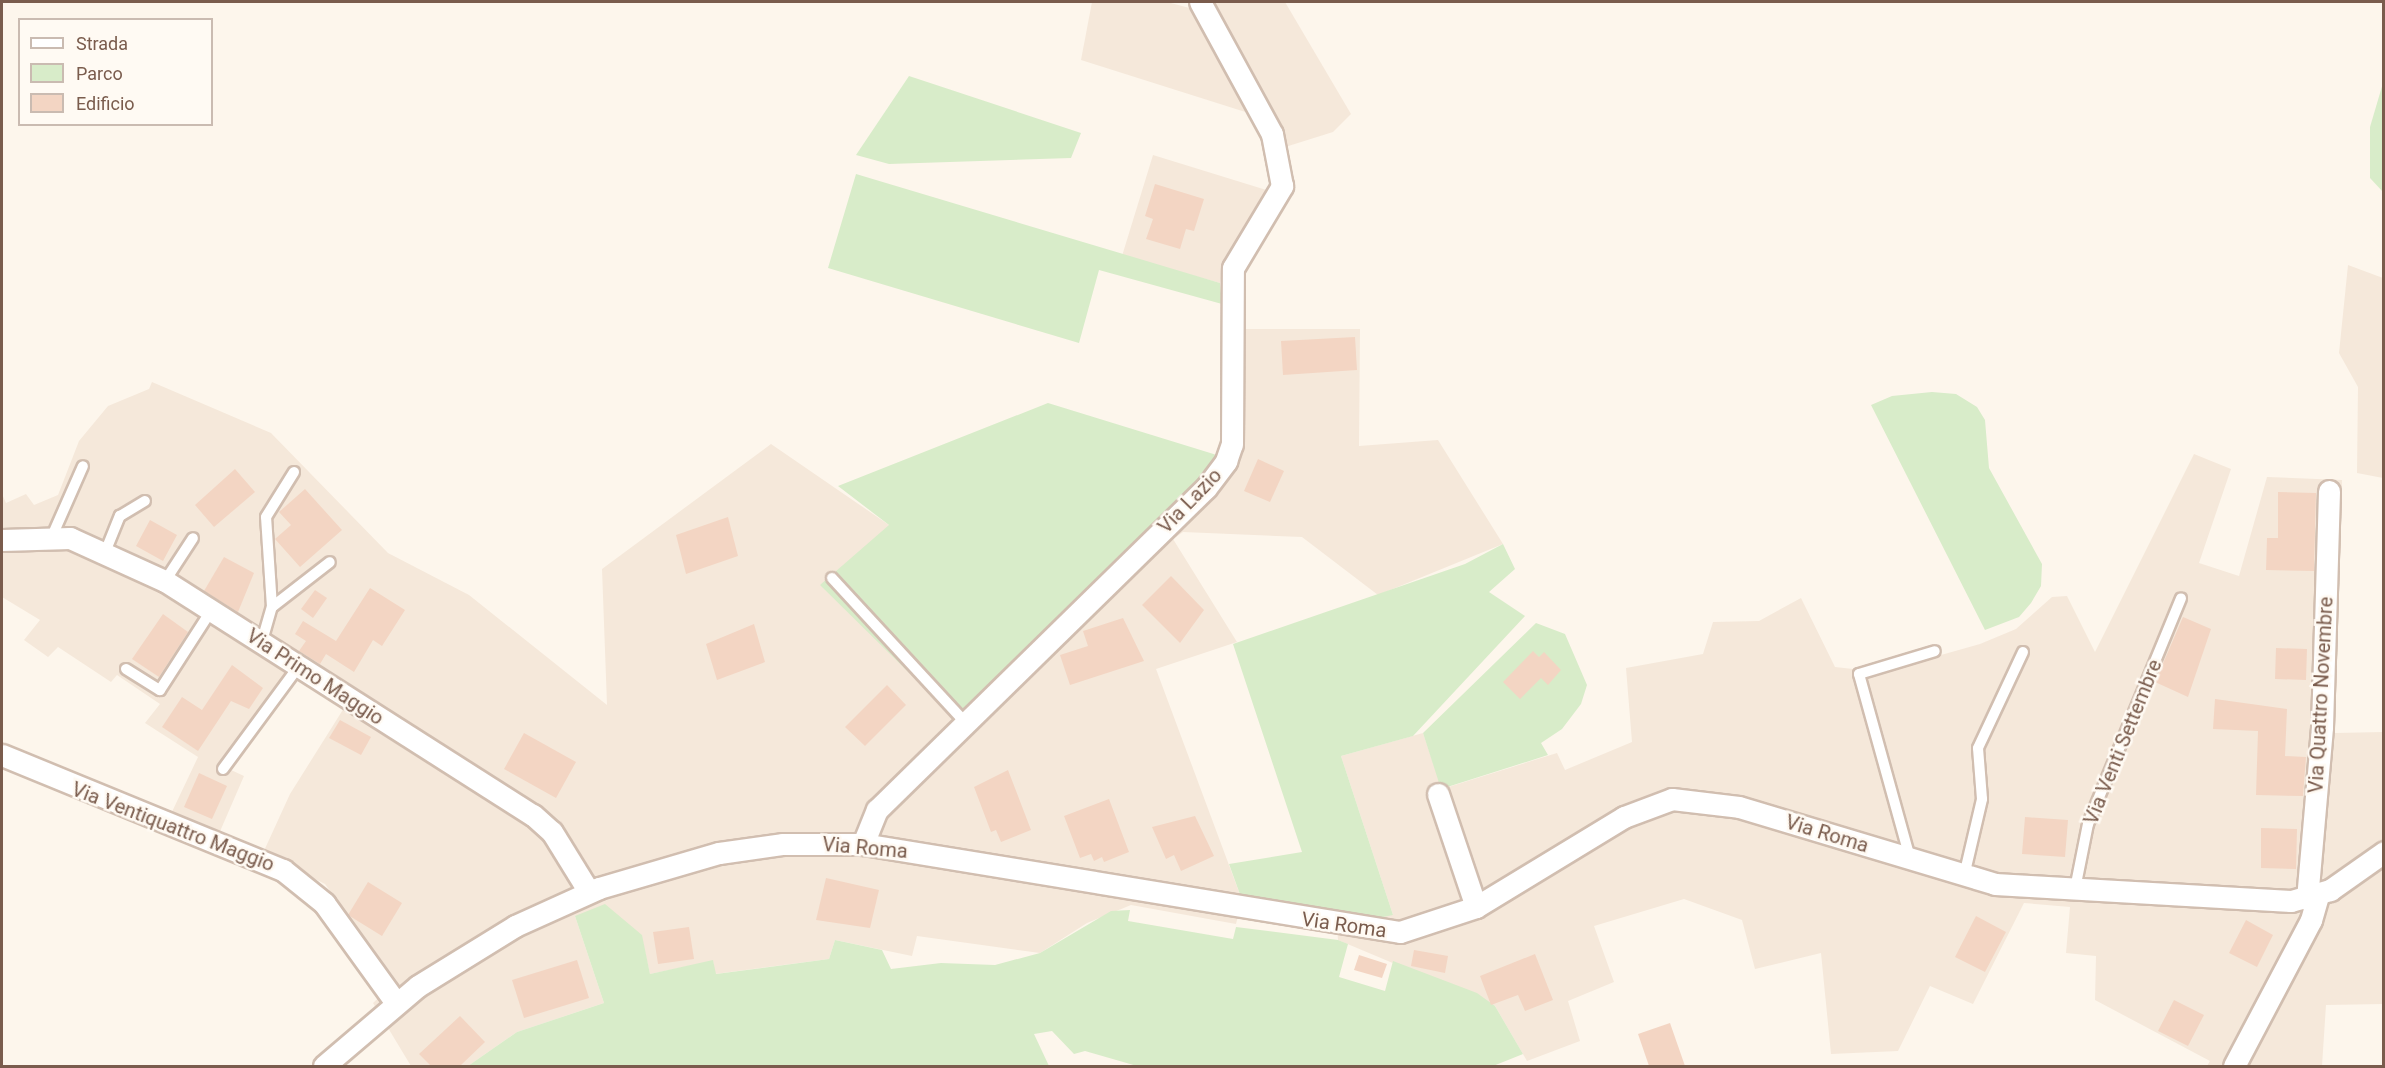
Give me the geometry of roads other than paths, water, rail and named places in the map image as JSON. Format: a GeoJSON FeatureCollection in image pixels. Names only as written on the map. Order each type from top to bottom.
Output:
{"type":"FeatureCollection","features":[{"type":"Feature","properties":{"kind":"street","name":"Via Lazio"},"geometry":{"type":"LineString","coordinates":[[863,844],[877,810],[963,720],[1206,488],[1226,462],[1232,444],[1233,268],[1237,252],[1275,200],[1282,178],[1272,134],[1200,2]]}},
{"type":"Feature","properties":{"kind":"street","name":"Via Quattro Novembre"},"geometry":{"type":"LineString","coordinates":[[2234,1066],[2311,920],[2322,727],[2329,491]]}},
{"type":"Feature","properties":{"kind":"street","name":"Via Primo Maggio"},"geometry":{"type":"LineString","coordinates":[[2,540],[15,543],[53,534],[106,549],[165,580],[533,815],[552,832],[589,892]]}},
{"type":"Feature","properties":{"kind":"street","name":"Via Ventiquattro Maggio"},"geometry":{"type":"LineString","coordinates":[[2,755],[283,870],[324,903],[396,1003]]}},
{"type":"Feature","properties":{"kind":"street"},"geometry":{"type":"LineString","coordinates":[[1438,794],[1476,907]]}},
{"type":"Feature","properties":{"kind":"street","name":"Via Roma"},"geometry":{"type":"LineString","coordinates":[[324,1066],[396,1003],[466,953],[589,892],[719,853],[783,844],[863,844],[1382,932],[1419,929],[1476,907],[1624,816],[1672,799],[1728,804],[1964,876],[2075,888],[2312,897]]}},
{"type":"Feature","properties":{"kind":"street"},"geometry":{"type":"LineString","coordinates":[[2312,897],[2384,852]]}},
{"type":"Feature","properties":{"kind":"lane"},"geometry":{"type":"LineString","coordinates":[[53,534],[83,466]]}},
{"type":"Feature","properties":{"kind":"lane"},"geometry":{"type":"LineString","coordinates":[[262,641],[272,607],[266,517],[294,472]]}},
{"type":"Feature","properties":{"kind":"lane"},"geometry":{"type":"LineString","coordinates":[[106,549],[120,516],[145,501]]}},
{"type":"Feature","properties":{"kind":"lane"},"geometry":{"type":"LineString","coordinates":[[165,580],[193,538]]}},
{"type":"Feature","properties":{"kind":"lane"},"geometry":{"type":"LineString","coordinates":[[272,607],[330,562]]}},
{"type":"Feature","properties":{"kind":"lane"},"geometry":{"type":"LineString","coordinates":[[832,578],[963,720]]}},
{"type":"Feature","properties":{"kind":"lane","name":"Via Venti Settembre"},"geometry":{"type":"LineString","coordinates":[[2075,888],[2088,824],[2181,598]]}},
{"type":"Feature","properties":{"kind":"lane"},"geometry":{"type":"LineString","coordinates":[[126,669],[160,690],[211,611]]}},
{"type":"Feature","properties":{"kind":"lane"},"geometry":{"type":"LineString","coordinates":[[1911,860],[1859,674],[1935,651]]}},
{"type":"Feature","properties":{"kind":"lane"},"geometry":{"type":"LineString","coordinates":[[1964,876],[1982,799],[1978,748],[2023,652]]}},
{"type":"Feature","properties":{"kind":"lane"},"geometry":{"type":"LineString","coordinates":[[223,769],[299,666]]}}]}
